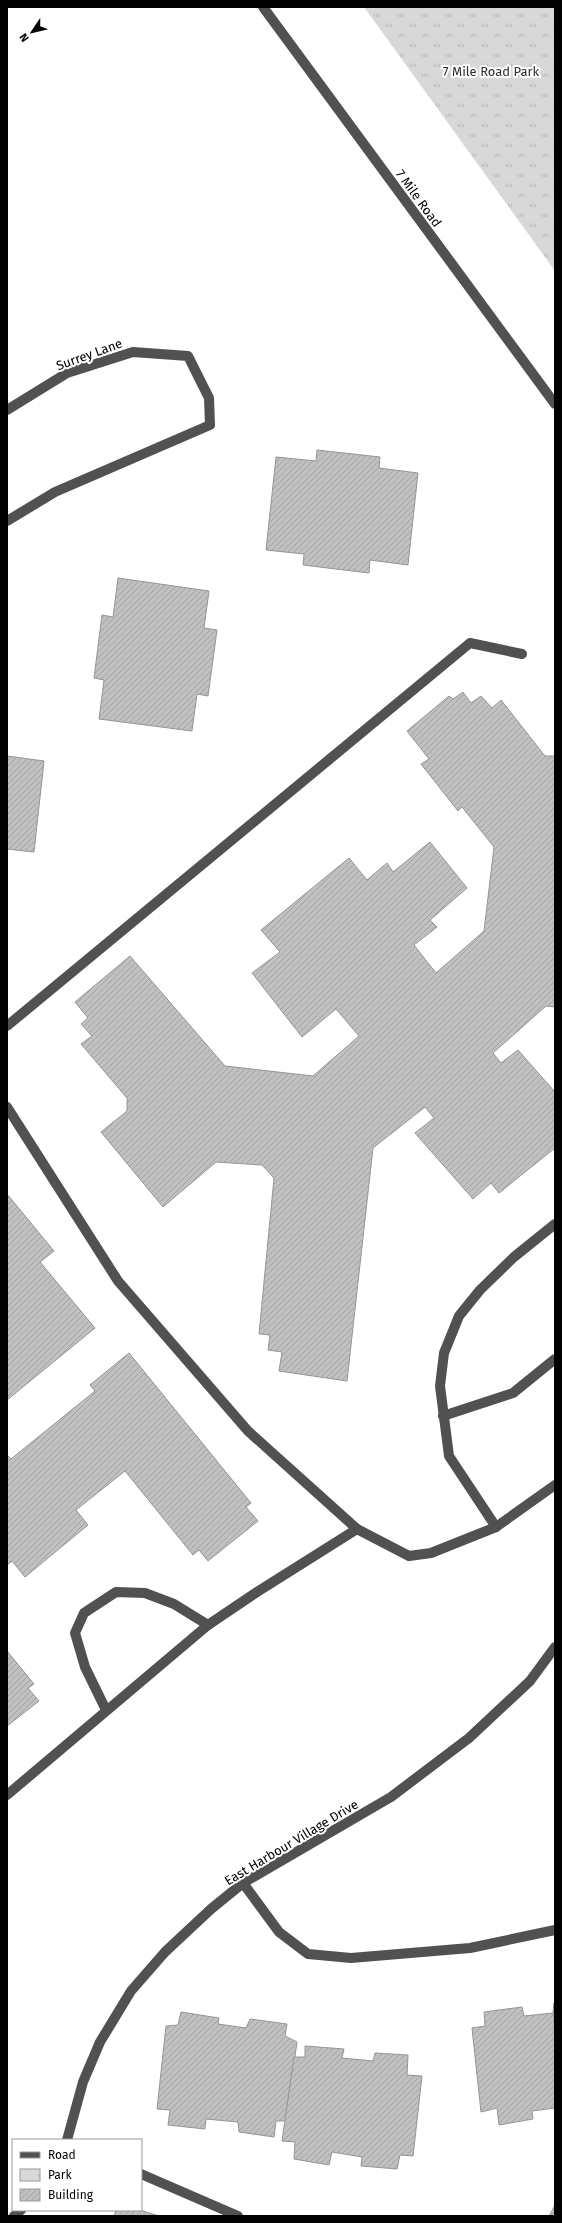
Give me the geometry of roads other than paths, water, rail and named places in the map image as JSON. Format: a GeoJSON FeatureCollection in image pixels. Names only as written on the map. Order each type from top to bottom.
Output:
{"type":"FeatureCollection","features":[{"type":"Feature","properties":{"kind":"street","name":"7 Mile Road"},"geometry":{"type":"LineString","coordinates":[[263,7],[555,404]]}},
{"type":"Feature","properties":{"kind":"street","name":"Surrey Lane"},"geometry":{"type":"LineString","coordinates":[[7,410],[67,373],[133,352],[188,356],[209,398],[210,425],[55,492],[7,521]]}},
{"type":"Feature","properties":{"kind":"street"},"geometry":{"type":"LineString","coordinates":[[7,1026],[470,643],[522,654]]}},
{"type":"Feature","properties":{"kind":"street"},"geometry":{"type":"LineString","coordinates":[[7,1107],[118,1281],[248,1431],[357,1529],[408,1556],[431,1553],[496,1527],[555,1485]]}},
{"type":"Feature","properties":{"kind":"street"},"geometry":{"type":"LineString","coordinates":[[496,1527],[449,1456],[440,1386],[444,1353],[459,1316],[491,1279],[514,1257],[555,1224]]}},
{"type":"Feature","properties":{"kind":"street"},"geometry":{"type":"LineString","coordinates":[[443,1416],[512,1393],[555,1359]]}},
{"type":"Feature","properties":{"kind":"street"},"geometry":{"type":"LineString","coordinates":[[7,1795],[208,1625],[257,1592],[357,1529]]}},
{"type":"Feature","properties":{"kind":"street"},"geometry":{"type":"LineString","coordinates":[[106,1710],[85,1667],[75,1633],[84,1613],[116,1592],[145,1592],[174,1604],[208,1625]]}},
{"type":"Feature","properties":{"kind":"street","name":"East Harbour Village Drive"},"geometry":{"type":"LineString","coordinates":[[67,2139],[83,2082],[100,2042],[131,1991],[165,1952],[211,1909],[243,1883],[391,1797],[469,1738],[530,1681],[555,1647]]}},
{"type":"Feature","properties":{"kind":"street"},"geometry":{"type":"LineString","coordinates":[[243,1883],[279,1932],[308,1954],[351,1958],[470,1948],[555,1930]]}},
{"type":"Feature","properties":{"kind":"street"},"geometry":{"type":"LineString","coordinates":[[142,2174],[238,2216]]}},
{"type":"Feature","properties":{"kind":"park label","name":"7 Mile Road Park"},"geometry":{"type":"Point","coordinates":[491,71]}}]}
